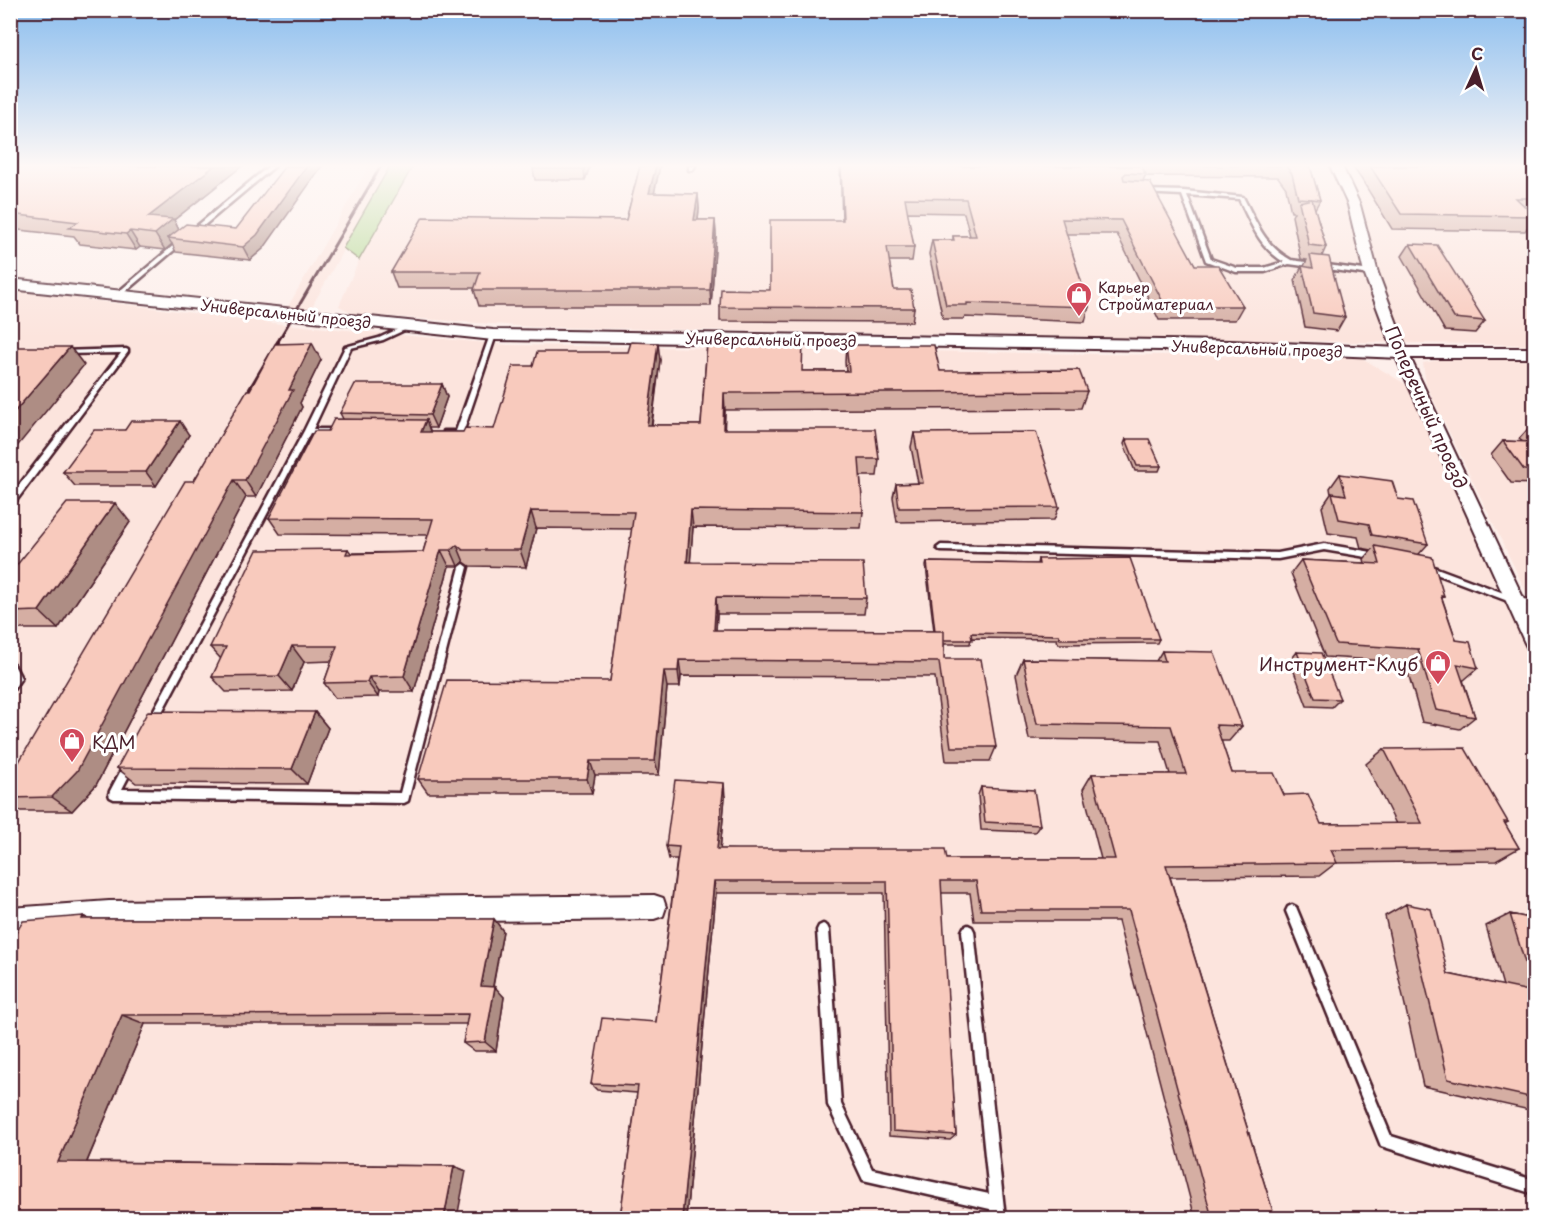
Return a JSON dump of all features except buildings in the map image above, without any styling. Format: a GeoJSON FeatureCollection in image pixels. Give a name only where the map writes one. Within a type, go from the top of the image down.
{"type":"FeatureCollection","features":[{"type":"Feature","properties":{"kind":"street","name":"Поперечный проезд"},"geometry":{"type":"LineString","coordinates":[[1359,223],[1371,273],[1401,352],[1534,641]]}},
{"type":"Feature","properties":{"kind":"street","name":"Универсальный проезд"},"geometry":{"type":"LineString","coordinates":[[10,284],[493,335],[1534,353]]}},
{"type":"Feature","properties":{"kind":"street"},"geometry":{"type":"LineString","coordinates":[[10,921],[109,912],[654,907]]}},
{"type":"Feature","properties":{"kind":"lane"},"geometry":{"type":"LineString","coordinates":[[118,295],[204,223]]}},
{"type":"Feature","properties":{"kind":"lane"},"geometry":{"type":"LineString","coordinates":[[1195,223],[1208,260],[1236,270],[1265,270],[1289,262]]}},
{"type":"Feature","properties":{"kind":"lane"},"geometry":{"type":"LineString","coordinates":[[1254,223],[1265,245],[1274,255],[1289,262],[1371,273]]}},
{"type":"Feature","properties":{"kind":"lane"},"geometry":{"type":"LineString","coordinates":[[147,732],[308,430],[348,347],[381,339],[409,326]]}},
{"type":"Feature","properties":{"kind":"lane"},"geometry":{"type":"LineString","coordinates":[[435,433],[459,433],[493,335]]}},
{"type":"Feature","properties":{"kind":"lane"},"geometry":{"type":"LineString","coordinates":[[10,503],[126,351],[57,352]]}},
{"type":"Feature","properties":{"kind":"lane"},"geometry":{"type":"LineString","coordinates":[[308,430],[354,431]]}},
{"type":"Feature","properties":{"kind":"lane"},"geometry":{"type":"LineString","coordinates":[[941,548],[1278,556],[1324,547],[1393,559]]}},
{"type":"Feature","properties":{"kind":"lane"},"geometry":{"type":"LineString","coordinates":[[1416,563],[1516,601],[1534,604]]}},
{"type":"Feature","properties":{"kind":"lane"},"geometry":{"type":"LineString","coordinates":[[136,752],[114,794],[404,798],[465,567]]}},
{"type":"Feature","properties":{"kind":"lane"},"geometry":{"type":"LineString","coordinates":[[10,666],[16,678],[10,687]]}},
{"type":"Feature","properties":{"kind":"lane"},"geometry":{"type":"LineString","coordinates":[[1292,911],[1386,1142],[1534,1186]]}},
{"type":"Feature","properties":{"kind":"lane"},"geometry":{"type":"LineString","coordinates":[[824,930],[835,1105],[868,1175],[996,1203]]}},
{"type":"Feature","properties":{"kind":"lane"},"geometry":{"type":"LineString","coordinates":[[969,931],[998,1218]]}},
{"type":"Feature","properties":{"kind":"shaded area"},"geometry":{"type":"Polygon","coordinates":[[[336,223],[358,223],[310,310],[286,310],[336,223]]]}},
{"type":"Feature","properties":{"kind":"shaded area"},"geometry":{"type":"Polygon","coordinates":[[[380,223],[1534,223],[1534,345],[533,327],[354,314],[339,306],[359,260],[380,223]]]}},
{"type":"Feature","properties":{"kind":"shaded area"},"geometry":{"type":"Polygon","coordinates":[[[10,290],[272,323],[508,345],[1362,358],[1407,385],[1534,665],[1534,1218],[11,1218],[10,290]]]}},
{"type":"Feature","properties":{"kind":"shaded area"},"geometry":{"type":"Polygon","coordinates":[[[1454,357],[1534,357],[1534,608],[1426,384],[1423,363],[1454,357]]]}},
{"type":"Feature","properties":{"kind":"green space"},"geometry":{"type":"Polygon","coordinates":[[[357,223],[380,223],[359,260],[343,248],[357,223]]]}},
{"type":"Feature","properties":{"kind":"railway"},"geometry":{"type":"LineString","coordinates":[[277,343],[347,223]]}},
{"type":"Feature","properties":{"kind":"railway"},"geometry":{"type":"LineString","coordinates":[[241,404],[278,342]]}},
{"type":"Feature","properties":{"kind":"place","name":"Карьер Стройматериал"},"geometry":{"type":"Point","coordinates":[1079,318]}},
{"type":"Feature","properties":{"kind":"place","name":"Инструмент-Клуб"},"geometry":{"type":"Point","coordinates":[1438,686]}},
{"type":"Feature","properties":{"kind":"place","name":"КДМ"},"geometry":{"type":"Point","coordinates":[72,764]}}]}
